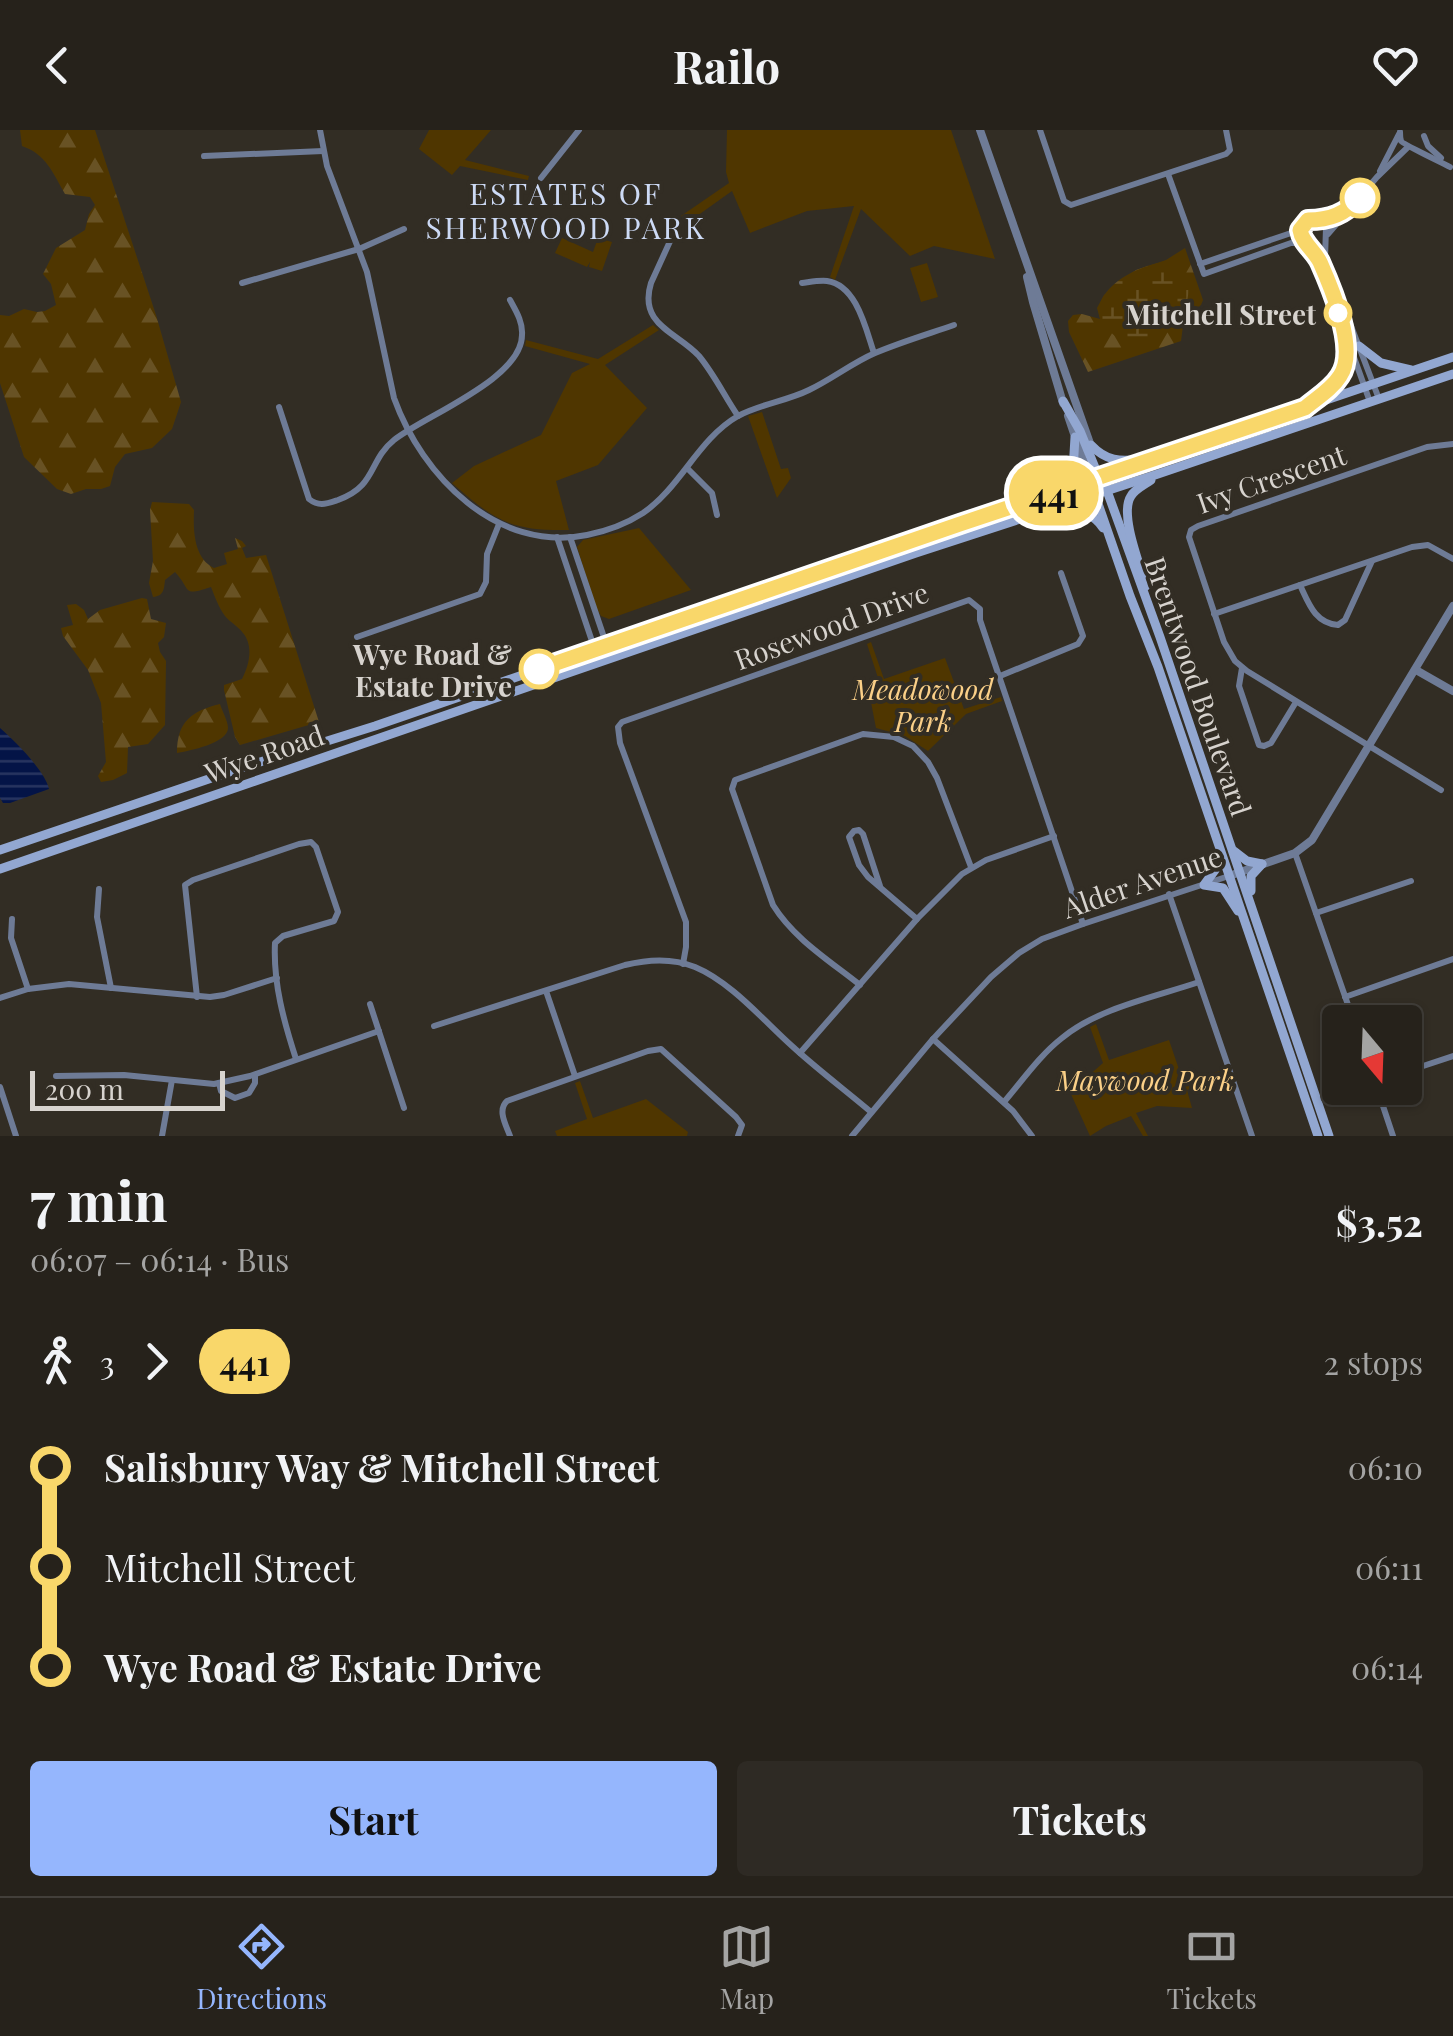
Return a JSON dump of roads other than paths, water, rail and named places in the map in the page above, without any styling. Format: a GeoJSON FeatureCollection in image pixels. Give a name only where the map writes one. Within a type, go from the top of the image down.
{"type":"FeatureCollection","features":[{"type":"Feature","properties":{"kind":"main road"},"geometry":{"type":"LineString","coordinates":[[1305,408],[1342,373],[1345,334]]}},
{"type":"Feature","properties":{"kind":"main road"},"geometry":{"type":"LineString","coordinates":[[1359,346],[1381,362],[1414,371]]}},
{"type":"Feature","properties":{"kind":"main road","name":"Wye Road"},"geometry":{"type":"LineString","coordinates":[[0,850],[1453,357]]}},
{"type":"Feature","properties":{"kind":"main road","name":"Wye Road"},"geometry":{"type":"LineString","coordinates":[[0,868],[1453,374]]}},
{"type":"Feature","properties":{"kind":"main road"},"geometry":{"type":"LineString","coordinates":[[1063,402],[1080,431],[1097,478]]}},
{"type":"Feature","properties":{"kind":"main road"},"geometry":{"type":"LineString","coordinates":[[1047,495],[1060,490],[1070,476],[1075,437]]}},
{"type":"Feature","properties":{"kind":"main road"},"geometry":{"type":"LineString","coordinates":[[1091,445],[1116,461],[1153,460]]}},
{"type":"Feature","properties":{"kind":"main road"},"geometry":{"type":"LineString","coordinates":[[1158,474],[1134,491],[1127,509],[1129,529],[1160,637]]}},
{"type":"Feature","properties":{"kind":"main road","name":"Brentwood Boulevard"},"geometry":{"type":"LineString","coordinates":[[1097,478],[1107,491],[1160,637],[1330,1136]]}},
{"type":"Feature","properties":{"kind":"main road","name":"Brentwood Boulevard"},"geometry":{"type":"LineString","coordinates":[[1097,478],[1096,494],[1111,541],[1318,1136]]}},
{"type":"Feature","properties":{"kind":"main road"},"geometry":{"type":"LineString","coordinates":[[1052,508],[1093,516],[1111,541]]}},
{"type":"Feature","properties":{"kind":"main road"},"geometry":{"type":"LineString","coordinates":[[1232,848],[1247,862],[1262,864]]}},
{"type":"Feature","properties":{"kind":"main road"},"geometry":{"type":"LineString","coordinates":[[1220,850],[1215,870],[1204,885],[1222,888],[1243,916]]}},
{"type":"Feature","properties":{"kind":"main road"},"geometry":{"type":"LineString","coordinates":[[1254,911],[1250,876],[1262,864]]}},
{"type":"Feature","properties":{"kind":"street"},"geometry":{"type":"LineString","coordinates":[[320,130],[326,166],[374,299],[401,417],[453,490],[499,524],[557,538],[608,530],[656,503],[718,431],[738,416],[808,391],[874,353],[954,325]]}},
{"type":"Feature","properties":{"kind":"street"},"geometry":{"type":"LineString","coordinates":[[541,178],[579,130]]}},
{"type":"Feature","properties":{"kind":"street","name":"Brentwood Boulevard"},"geometry":{"type":"LineString","coordinates":[[980,130],[1091,445],[1097,478]]}},
{"type":"Feature","properties":{"kind":"street"},"geometry":{"type":"LineString","coordinates":[[1040,130],[1067,204],[1078,204],[1230,150],[1226,130]]}},
{"type":"Feature","properties":{"kind":"street"},"geometry":{"type":"LineString","coordinates":[[1401,131],[1402,143],[1451,168]]}},
{"type":"Feature","properties":{"kind":"street"},"geometry":{"type":"LineString","coordinates":[[1378,177],[1401,131]]}},
{"type":"Feature","properties":{"kind":"street"},"geometry":{"type":"LineString","coordinates":[[1168,174],[1204,274],[1291,243],[1317,246],[1378,177],[1411,148],[1420,145],[1423,132]]}},
{"type":"Feature","properties":{"kind":"street"},"geometry":{"type":"LineString","coordinates":[[1423,132],[1430,147],[1451,168]]}},
{"type":"Feature","properties":{"kind":"street"},"geometry":{"type":"LineString","coordinates":[[204,156],[323,151]]}},
{"type":"Feature","properties":{"kind":"street"},"geometry":{"type":"LineString","coordinates":[[1200,264],[1300,230],[1308,220],[1334,217],[1350,209]]}},
{"type":"Feature","properties":{"kind":"street"},"geometry":{"type":"LineString","coordinates":[[1318,220],[1326,228],[1326,258],[1359,346],[1369,386]]}},
{"type":"Feature","properties":{"kind":"street"},"geometry":{"type":"LineString","coordinates":[[677,226],[648,292],[650,309],[661,326],[698,354],[738,416]]}},
{"type":"Feature","properties":{"kind":"street"},"geometry":{"type":"LineString","coordinates":[[242,283],[359,249],[404,229]]}},
{"type":"Feature","properties":{"kind":"street"},"geometry":{"type":"LineString","coordinates":[[1300,230],[1322,268],[1345,334],[1375,401]]}},
{"type":"Feature","properties":{"kind":"street","name":"Brentwood Boulevard"},"geometry":{"type":"LineString","coordinates":[[1022,253],[1032,302],[1063,402],[1075,437],[1097,478]]}},
{"type":"Feature","properties":{"kind":"street"},"geometry":{"type":"LineString","coordinates":[[802,283],[828,281],[844,288],[860,313],[874,353]]}},
{"type":"Feature","properties":{"kind":"street"},"geometry":{"type":"LineString","coordinates":[[279,407],[310,499],[319,505],[348,496],[370,476],[386,448],[409,430],[479,390],[505,367],[523,333],[510,300]]}},
{"type":"Feature","properties":{"kind":"street","name":"Ivy Crescent"},"geometry":{"type":"LineString","coordinates":[[1441,790],[1242,668],[1227,649],[1190,533],[1194,528],[1427,447],[1453,444]]}},
{"type":"Feature","properties":{"kind":"street"},"geometry":{"type":"LineString","coordinates":[[687,468],[712,493],[718,516]]}},
{"type":"Feature","properties":{"kind":"street"},"geometry":{"type":"LineString","coordinates":[[357,636],[480,594],[499,524]]}},
{"type":"Feature","properties":{"kind":"street"},"geometry":{"type":"LineString","coordinates":[[557,538],[599,662]]}},
{"type":"Feature","properties":{"kind":"street"},"geometry":{"type":"LineString","coordinates":[[570,538],[611,658]]}},
{"type":"Feature","properties":{"kind":"street"},"geometry":{"type":"LineString","coordinates":[[1214,614],[1422,544],[1453,559]]}},
{"type":"Feature","properties":{"kind":"street"},"geometry":{"type":"LineString","coordinates":[[1300,585],[1316,617],[1338,625],[1345,620],[1373,560]]}},
{"type":"Feature","properties":{"kind":"street"},"geometry":{"type":"LineString","coordinates":[[1000,676],[1078,644],[1083,636],[1061,574]]}},
{"type":"Feature","properties":{"kind":"street","name":"Rosewood Drive"},"geometry":{"type":"LineString","coordinates":[[684,964],[686,922],[620,743],[618,726],[969,600],[980,609],[980,620],[1083,924]]}},
{"type":"Feature","properties":{"kind":"street","name":"Alder Avenue"},"geometry":{"type":"LineString","coordinates":[[852,1136],[933,1039],[1006,962],[1042,939],[1295,853],[1312,840],[1453,606]]}},
{"type":"Feature","properties":{"kind":"street","name":"Ivy Crescent"},"geometry":{"type":"LineString","coordinates":[[1242,668],[1239,686],[1259,745],[1271,743],[1296,702]]}},
{"type":"Feature","properties":{"kind":"street"},"geometry":{"type":"LineString","coordinates":[[1416,670],[1453,691]]}},
{"type":"Feature","properties":{"kind":"street"},"geometry":{"type":"LineString","coordinates":[[860,985],[796,934],[780,916],[732,790],[735,780],[863,734],[894,737],[913,746],[928,762],[972,867]]}},
{"type":"Feature","properties":{"kind":"street"},"geometry":{"type":"LineString","coordinates":[[880,886],[864,834],[860,830],[851,832],[858,865],[868,877],[917,918]]}},
{"type":"Feature","properties":{"kind":"street"},"geometry":{"type":"LineString","coordinates":[[800,1053],[917,918],[972,867],[1054,836]]}},
{"type":"Feature","properties":{"kind":"street"},"geometry":{"type":"LineString","coordinates":[[197,997],[185,886],[193,880],[311,842],[338,912],[334,921],[283,936],[275,943],[283,1018],[296,1059]]}},
{"type":"Feature","properties":{"kind":"street"},"geometry":{"type":"LineString","coordinates":[[1295,853],[1348,1005]]}},
{"type":"Feature","properties":{"kind":"street"},"geometry":{"type":"LineString","coordinates":[[1316,912],[1411,881]]}},
{"type":"Feature","properties":{"kind":"street"},"geometry":{"type":"LineString","coordinates":[[98,888],[98,917],[111,988]]}},
{"type":"Feature","properties":{"kind":"street"},"geometry":{"type":"LineString","coordinates":[[1169,894],[1252,1136]]}},
{"type":"Feature","properties":{"kind":"street"},"geometry":{"type":"LineString","coordinates":[[12,918],[11,938],[28,989]]}},
{"type":"Feature","properties":{"kind":"street"},"geometry":{"type":"LineString","coordinates":[[1345,998],[1453,960]]}},
{"type":"Feature","properties":{"kind":"street"},"geometry":{"type":"LineString","coordinates":[[434,1026],[639,962],[684,964],[718,978],[871,1112]]}},
{"type":"Feature","properties":{"kind":"street"},"geometry":{"type":"LineString","coordinates":[[0,998],[28,989],[69,984],[197,997],[224,996],[277,978]]}},
{"type":"Feature","properties":{"kind":"street"},"geometry":{"type":"LineString","coordinates":[[1004,1102],[1060,1039],[1079,1026],[1096,1016],[1199,982]]}},
{"type":"Feature","properties":{"kind":"street"},"geometry":{"type":"LineString","coordinates":[[546,991],[575,1076]]}},
{"type":"Feature","properties":{"kind":"street"},"geometry":{"type":"LineString","coordinates":[[370,1004],[404,1108]]}},
{"type":"Feature","properties":{"kind":"street"},"geometry":{"type":"LineString","coordinates":[[56,1076],[124,1075],[219,1083],[254,1075],[378,1031]]}},
{"type":"Feature","properties":{"kind":"street"},"geometry":{"type":"LineString","coordinates":[[933,1039],[1004,1102],[1032,1136]]}},
{"type":"Feature","properties":{"kind":"street"},"geometry":{"type":"LineString","coordinates":[[510,1136],[502,1111],[508,1100],[661,1049],[736,1118],[742,1125],[738,1136]]}},
{"type":"Feature","properties":{"kind":"street"},"geometry":{"type":"LineString","coordinates":[[1422,1066],[1453,1056]]}},
{"type":"Feature","properties":{"kind":"street"},"geometry":{"type":"LineString","coordinates":[[219,1083],[221,1091],[235,1098],[249,1093],[256,1083],[254,1075]]}},
{"type":"Feature","properties":{"kind":"street"},"geometry":{"type":"LineString","coordinates":[[162,1136],[172,1080]]}},
{"type":"Feature","properties":{"kind":"street"},"geometry":{"type":"LineString","coordinates":[[0,1087],[16,1136]]}},
{"type":"Feature","properties":{"kind":"street"},"geometry":{"type":"LineString","coordinates":[[1382,1105],[1392,1136]]}},
{"type":"Feature","properties":{"kind":"place","name":"Mitchell Street"},"geometry":{"type":"Point","coordinates":[1338,313]}},
{"type":"Feature","properties":{"kind":"place","name":"Wye Road & Estate Drive"},"geometry":{"type":"Point","coordinates":[539,669]}},
{"type":"Feature","properties":{"kind":"district","name":"ESTATES OF SHERWOOD PARK"},"geometry":{"type":"Point","coordinates":[566,210]}},
{"type":"Feature","properties":{"kind":"park label","name":"Meadowood Park"},"geometry":{"type":"Point","coordinates":[923,704]}},
{"type":"Feature","properties":{"kind":"park label","name":"Maywood Park"},"geometry":{"type":"Point","coordinates":[1145,1079]}}]}
